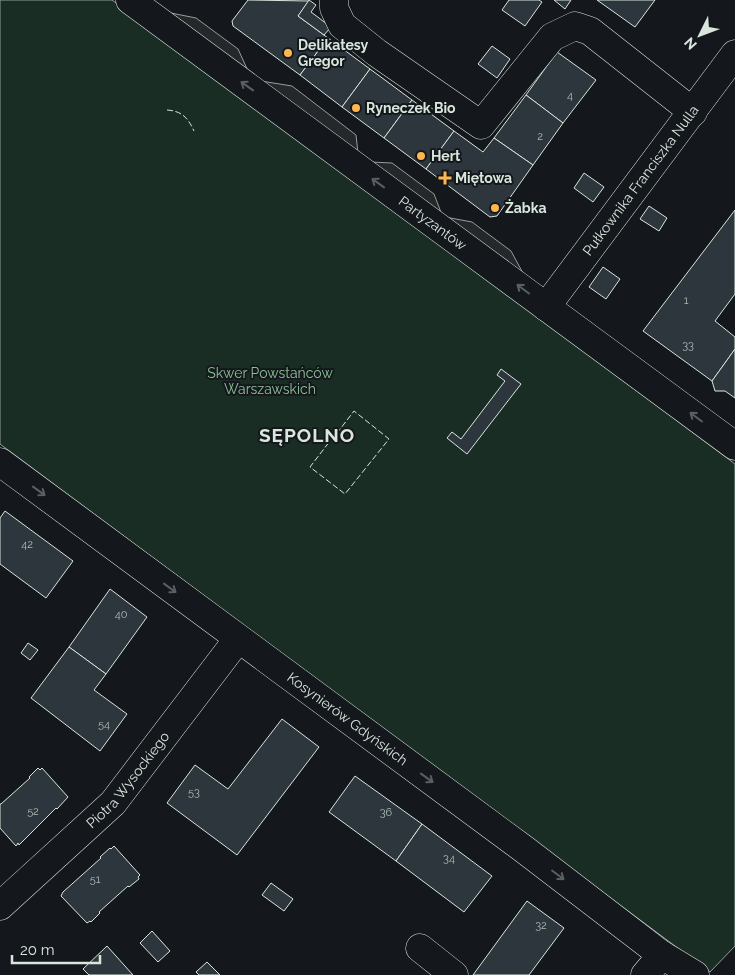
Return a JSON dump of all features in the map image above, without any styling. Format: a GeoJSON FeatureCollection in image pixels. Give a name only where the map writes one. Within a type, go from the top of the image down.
{"type":"FeatureCollection","features":[{"type":"Feature","properties":{"kind":"street","name":"Partyzantów"},"geometry":{"type":"LineString","coordinates":[[130,0],[735,446]]}},
{"type":"Feature","properties":{"kind":"street"},"geometry":{"type":"LineString","coordinates":[[334,0],[334,8],[342,25],[378,53],[481,125],[552,36],[575,26],[590,31],[692,112]]}},
{"type":"Feature","properties":{"kind":"street","name":"Pułkownika Franciszka Nulla"},"geometry":{"type":"LineString","coordinates":[[546,307],[735,54]]}},
{"type":"Feature","properties":{"kind":"street","name":"Kosynierów Gdyńskich"},"geometry":{"type":"LineString","coordinates":[[0,462],[524,850],[653,965],[694,975]]}},
{"type":"Feature","properties":{"kind":"street","name":"Piotra Wysockiego"},"geometry":{"type":"LineString","coordinates":[[0,906],[113,803],[238,639]]}},
{"type":"Feature","properties":{"kind":"street"},"geometry":{"type":"LineString","coordinates":[[420,948],[454,975]]}},
{"type":"Feature","properties":{"kind":"green space","name":"Skwer Powstańców Warszawskich"},"geometry":{"type":"Polygon","coordinates":[[[0,0],[112,0],[735,464],[735,946],[710,972],[0,444],[0,0]]]}},
{"type":"Feature","properties":{"kind":"shaded area"},"geometry":{"type":"Polygon","coordinates":[[[171,13],[196,18],[238,49],[248,71],[171,13]]]}},
{"type":"Feature","properties":{"kind":"shaded area"},"geometry":{"type":"Polygon","coordinates":[[[261,81],[292,86],[356,135],[358,153],[261,81]]]}},
{"type":"Feature","properties":{"kind":"shaded area"},"geometry":{"type":"Polygon","coordinates":[[[371,162],[392,163],[434,194],[442,215],[371,162]]]}},
{"type":"Feature","properties":{"kind":"shaded area"},"geometry":{"type":"Polygon","coordinates":[[[445,217],[472,222],[511,251],[524,275],[445,217]]]}},
{"type":"Feature","properties":{"kind":"building"},"geometry":{"type":"Polygon","coordinates":[[[248,0],[309,1],[298,16],[328,38],[300,75],[233,26],[232,21],[248,0]]]}},
{"type":"Feature","properties":{"kind":"building"},"geometry":{"type":"Polygon","coordinates":[[[309,0],[316,5],[311,12],[331,27],[324,35],[298,16],[309,0]]]}},
{"type":"Feature","properties":{"kind":"building"},"geometry":{"type":"Polygon","coordinates":[[[509,0],[539,0],[542,2],[525,26],[502,10],[509,0]]]}},
{"type":"Feature","properties":{"kind":"building"},"geometry":{"type":"Polygon","coordinates":[[[554,0],[571,0],[565,9],[554,0]]]}},
{"type":"Feature","properties":{"kind":"building"},"geometry":{"type":"Polygon","coordinates":[[[597,0],[655,0],[635,27],[597,0]]]}},
{"type":"Feature","properties":{"kind":"building"},"geometry":{"type":"Polygon","coordinates":[[[328,38],[370,69],[342,107],[300,75],[328,38]]]}},
{"type":"Feature","properties":{"kind":"building"},"geometry":{"type":"Polygon","coordinates":[[[492,46],[510,59],[497,78],[478,64],[492,46]]]}},
{"type":"Feature","properties":{"kind":"building"},"geometry":{"type":"Polygon","coordinates":[[[557,52],[596,80],[563,123],[526,95],[557,52]]]}},
{"type":"Feature","properties":{"kind":"building"},"geometry":{"type":"Polygon","coordinates":[[[370,69],[412,100],[384,138],[342,107],[370,69]]]}},
{"type":"Feature","properties":{"kind":"building"},"geometry":{"type":"Polygon","coordinates":[[[526,95],[563,123],[533,165],[494,138],[526,95]]]}},
{"type":"Feature","properties":{"kind":"building"},"geometry":{"type":"Polygon","coordinates":[[[412,100],[454,131],[426,169],[384,138],[412,100]]]}},
{"type":"Feature","properties":{"kind":"building"},"geometry":{"type":"Polygon","coordinates":[[[454,131],[483,152],[494,138],[533,165],[497,216],[490,217],[426,169],[454,131]]]}},
{"type":"Feature","properties":{"kind":"building"},"geometry":{"type":"Polygon","coordinates":[[[584,173],[604,187],[593,202],[574,188],[584,173]]]}},
{"type":"Feature","properties":{"kind":"building"},"geometry":{"type":"Polygon","coordinates":[[[649,206],[667,218],[659,231],[640,219],[649,206]]]}},
{"type":"Feature","properties":{"kind":"building"},"geometry":{"type":"Polygon","coordinates":[[[735,210],[735,294],[715,321],[735,337],[735,349],[712,381],[643,331],[735,210]]]}},
{"type":"Feature","properties":{"kind":"building"},"geometry":{"type":"Polygon","coordinates":[[[603,267],[620,279],[606,299],[589,287],[603,267]]]}},
{"type":"Feature","properties":{"kind":"building"},"geometry":{"type":"Polygon","coordinates":[[[735,349],[735,398],[725,391],[715,391],[712,381],[735,349]]]}},
{"type":"Feature","properties":{"kind":"building"},"geometry":{"type":"Polygon","coordinates":[[[501,369],[521,384],[467,454],[447,438],[452,432],[461,439],[505,381],[497,375],[501,369]]]}},
{"type":"Feature","properties":{"kind":"building"},"geometry":{"type":"Polygon","coordinates":[[[5,511],[73,561],[46,598],[0,564],[0,518],[5,511]]]}},
{"type":"Feature","properties":{"kind":"building"},"geometry":{"type":"Polygon","coordinates":[[[110,589],[147,617],[106,674],[69,647],[110,589]]]}},
{"type":"Feature","properties":{"kind":"building"},"geometry":{"type":"Polygon","coordinates":[[[28,643],[38,650],[30,660],[21,653],[28,643]]]}},
{"type":"Feature","properties":{"kind":"building"},"geometry":{"type":"Polygon","coordinates":[[[69,647],[106,674],[94,690],[127,714],[100,751],[31,698],[69,647]]]}},
{"type":"Feature","properties":{"kind":"building"},"geometry":{"type":"Polygon","coordinates":[[[282,719],[319,747],[237,855],[167,803],[195,765],[228,789],[282,719]]]}},
{"type":"Feature","properties":{"kind":"building"},"geometry":{"type":"Polygon","coordinates":[[[38,768],[40,770],[42,768],[68,797],[16,846],[0,828],[0,804],[30,778],[38,768]]]}},
{"type":"Feature","properties":{"kind":"building"},"geometry":{"type":"Polygon","coordinates":[[[355,776],[422,824],[396,861],[329,812],[355,776]]]}},
{"type":"Feature","properties":{"kind":"building"},"geometry":{"type":"Polygon","coordinates":[[[422,824],[492,876],[464,912],[396,861],[422,824]]]}},
{"type":"Feature","properties":{"kind":"building"},"geometry":{"type":"Polygon","coordinates":[[[114,846],[140,875],[139,879],[128,886],[99,912],[91,922],[87,923],[61,896],[100,857],[114,846]]]}},
{"type":"Feature","properties":{"kind":"building"},"geometry":{"type":"Polygon","coordinates":[[[271,883],[293,899],[284,911],[262,895],[271,883]]]}},
{"type":"Feature","properties":{"kind":"building"},"geometry":{"type":"Polygon","coordinates":[[[527,901],[564,928],[529,975],[473,975],[527,901]]]}},
{"type":"Feature","properties":{"kind":"building"},"geometry":{"type":"Polygon","coordinates":[[[152,931],[170,951],[158,962],[140,943],[152,931]]]}},
{"type":"Feature","properties":{"kind":"building"},"geometry":{"type":"Polygon","coordinates":[[[107,946],[133,975],[89,975],[83,969],[107,946]]]}},
{"type":"Feature","properties":{"kind":"building"},"geometry":{"type":"Polygon","coordinates":[[[207,962],[220,975],[199,975],[196,972],[207,962]]]}},
{"type":"Feature","properties":{"kind":"fence"},"geometry":{"type":"LineString","coordinates":[[167,110],[184,116],[194,131]]}},
{"type":"Feature","properties":{"kind":"fence"},"geometry":{"type":"LineString","coordinates":[[325,437],[330,441],[310,467],[345,494],[389,439],[354,411],[334,437],[329,433]]}},
{"type":"Feature","properties":{"kind":"place","name":"Delikatesy Gregor"},"geometry":{"type":"Point","coordinates":[288,53]}},
{"type":"Feature","properties":{"kind":"place","name":"Ryneczek Bio"},"geometry":{"type":"Point","coordinates":[356,108]}},
{"type":"Feature","properties":{"kind":"place","name":"Hert"},"geometry":{"type":"Point","coordinates":[421,156]}},
{"type":"Feature","properties":{"kind":"place","name":"Miętowa"},"geometry":{"type":"Point","coordinates":[445,178]}},
{"type":"Feature","properties":{"kind":"place","name":"Żabka"},"geometry":{"type":"Point","coordinates":[495,208]}},
{"type":"Feature","properties":{"kind":"district","name":"SĘPOLNO"},"geometry":{"type":"Point","coordinates":[307,435]}}]}
